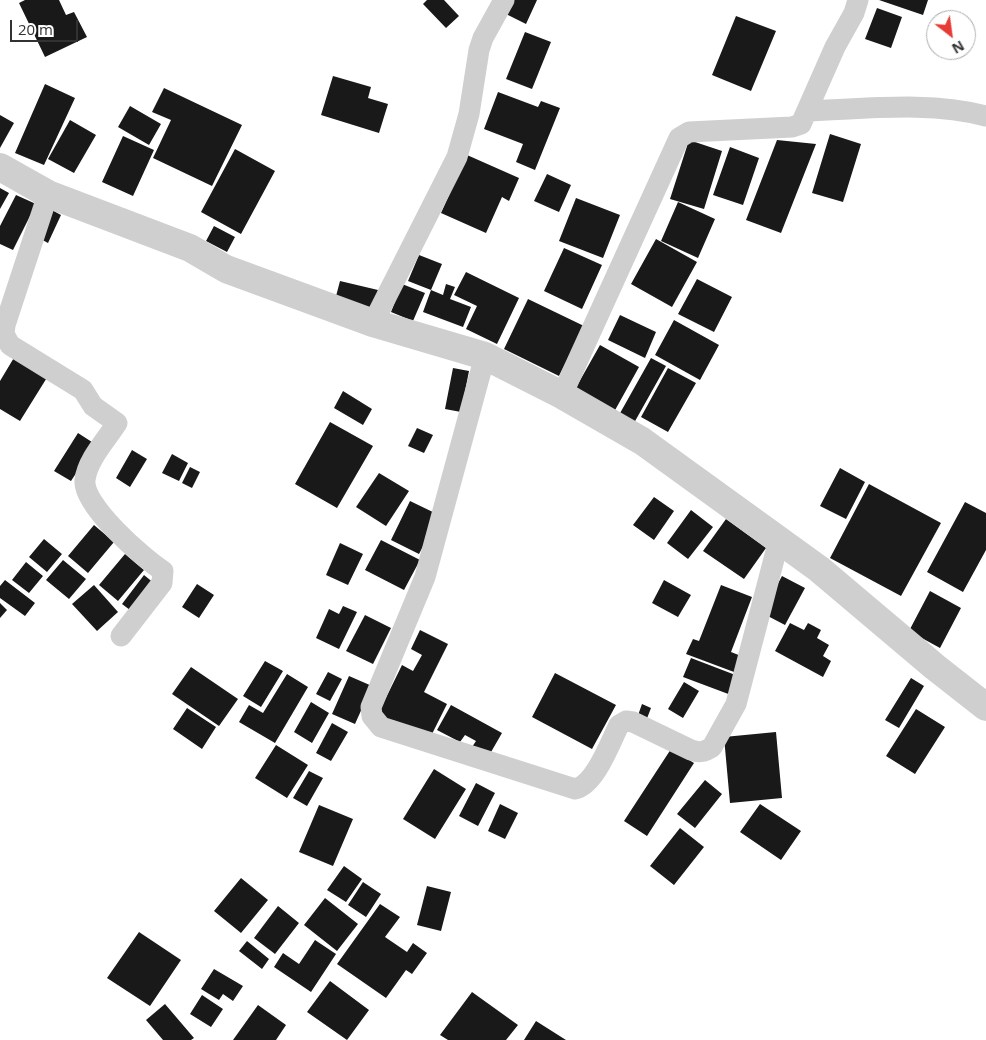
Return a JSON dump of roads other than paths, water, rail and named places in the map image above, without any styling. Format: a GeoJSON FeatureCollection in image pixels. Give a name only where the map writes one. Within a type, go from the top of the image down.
{"type":"FeatureCollection","features":[{"type":"Feature","properties":{"kind":"street"},"geometry":{"type":"LineString","coordinates":[[373,323],[458,156],[469,114],[479,50],[483,38],[504,0]]}},
{"type":"Feature","properties":{"kind":"street"},"geometry":{"type":"LineString","coordinates":[[562,395],[679,138],[689,132],[792,128],[801,124],[835,47],[849,24],[858,0]]}},
{"type":"Feature","properties":{"kind":"street"},"geometry":{"type":"LineString","coordinates":[[808,110],[893,108],[963,110],[986,116]]}},
{"type":"Feature","properties":{"kind":"street"},"geometry":{"type":"LineString","coordinates":[[0,167],[48,194],[190,248],[226,269],[373,323],[485,356],[562,395],[642,441],[779,540],[818,569],[934,667],[986,707]]}},
{"type":"Feature","properties":{"kind":"street"},"geometry":{"type":"LineString","coordinates":[[48,194],[4,325],[4,334],[10,345],[83,390],[93,406],[117,423],[92,462],[85,481],[93,504],[143,558],[163,571],[162,583],[121,636]]}},
{"type":"Feature","properties":{"kind":"street"},"geometry":{"type":"LineString","coordinates":[[485,356],[425,577],[371,706],[372,716],[380,728],[575,790],[582,788],[591,778],[619,725],[626,722],[633,722],[699,753],[705,751],[712,747],[736,704],[779,540]]}}]}
